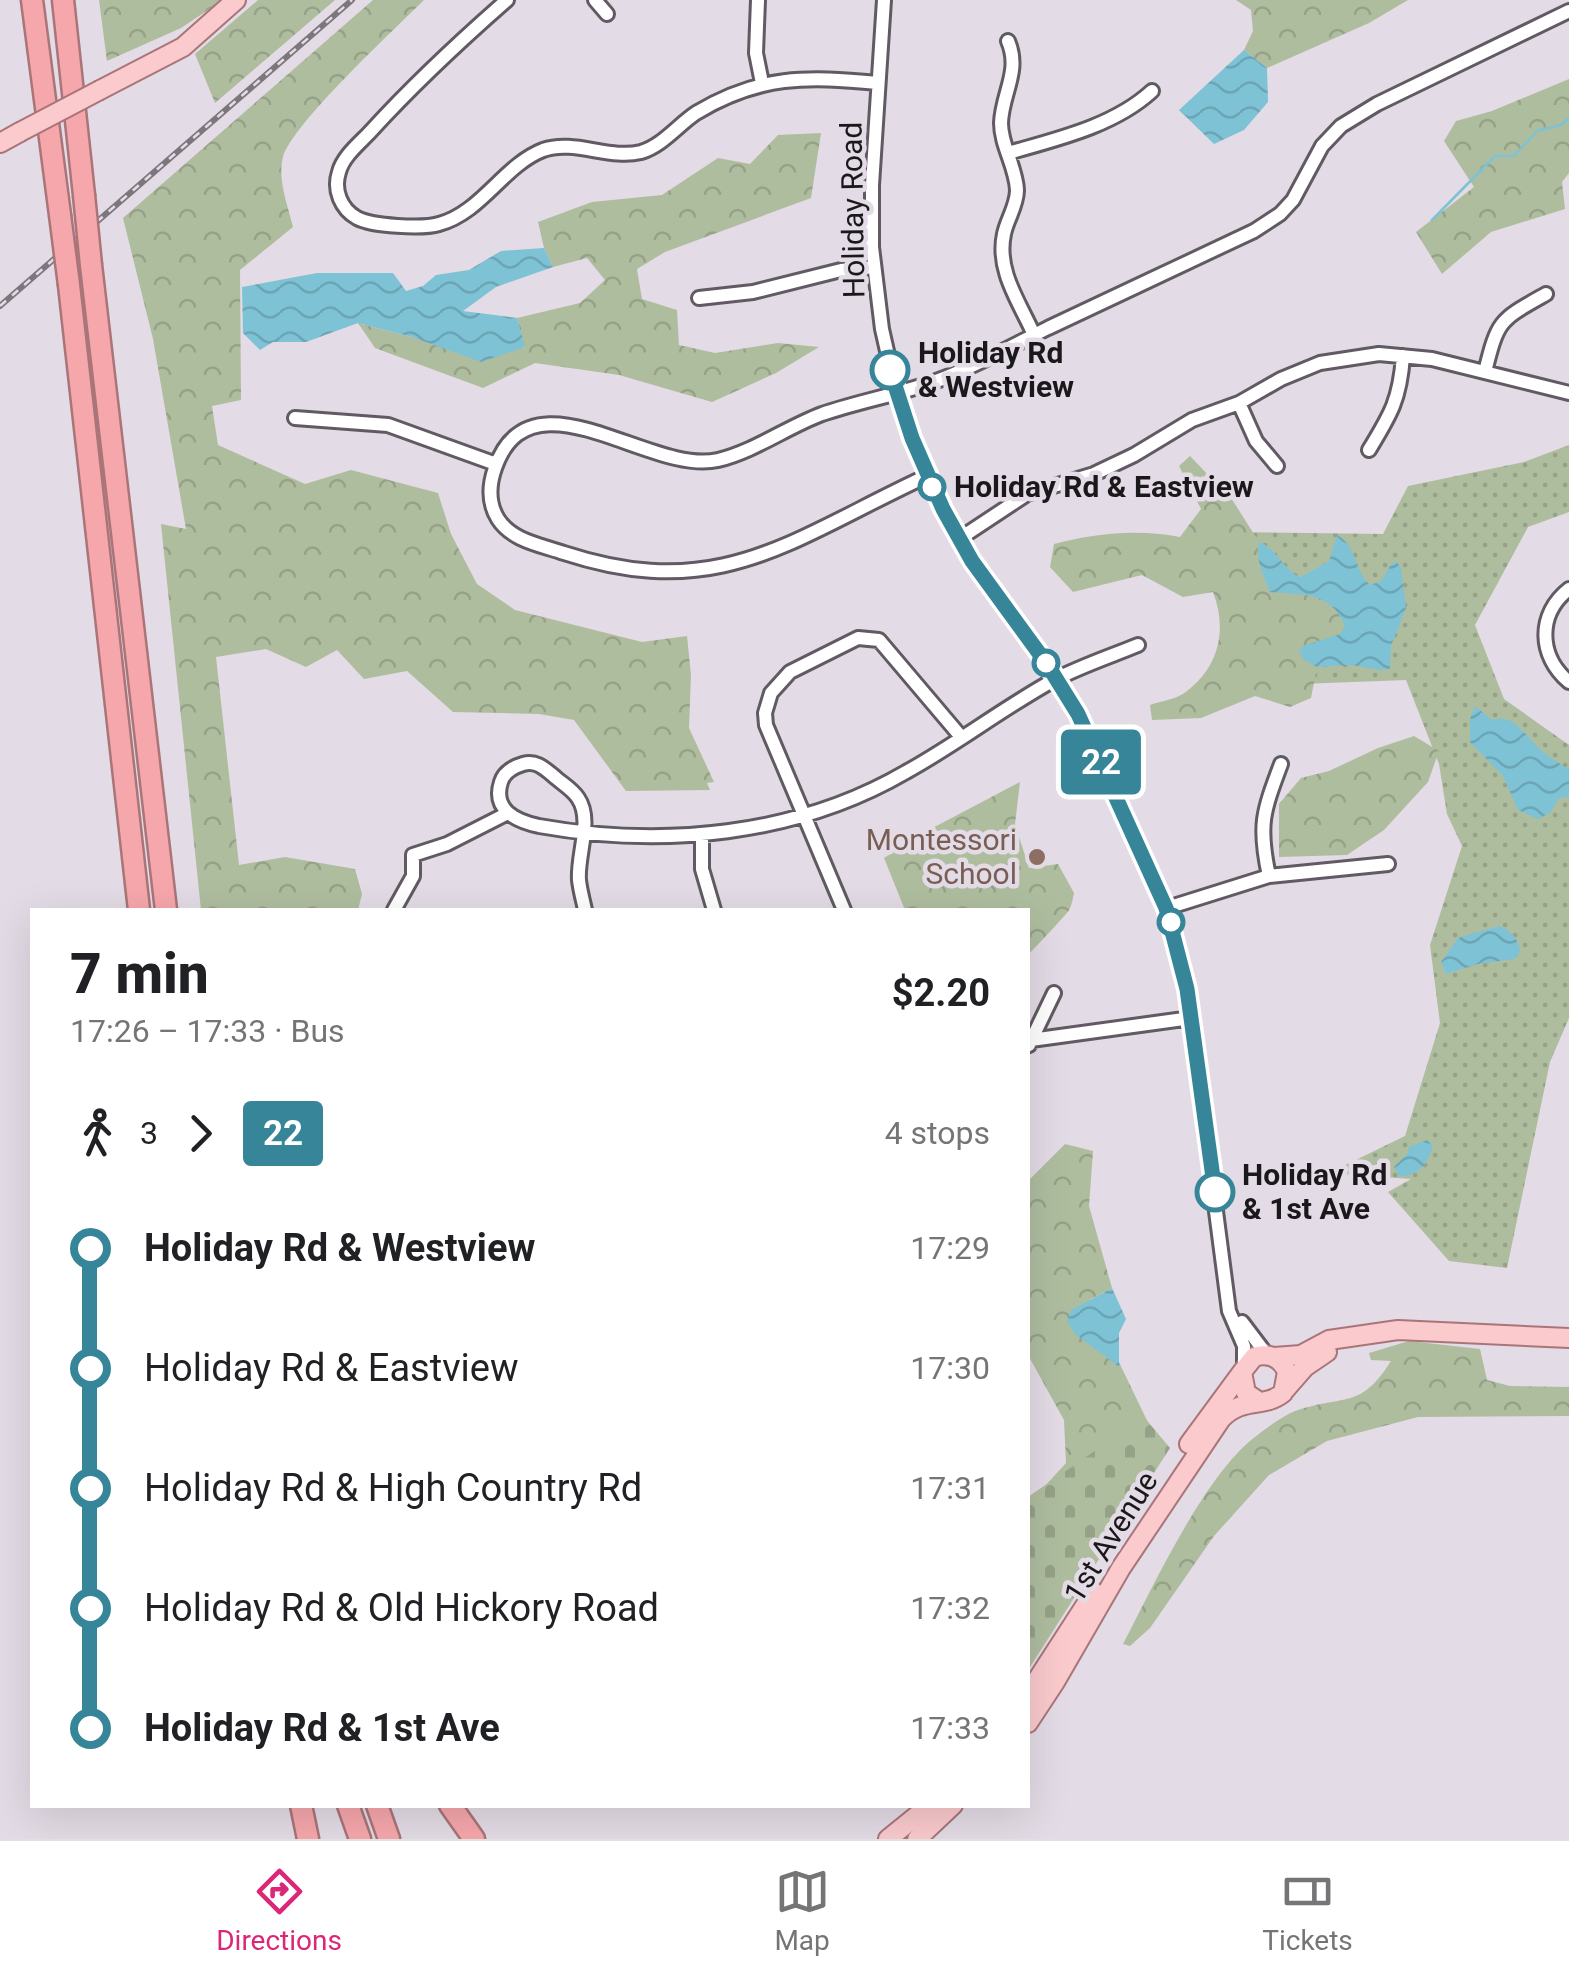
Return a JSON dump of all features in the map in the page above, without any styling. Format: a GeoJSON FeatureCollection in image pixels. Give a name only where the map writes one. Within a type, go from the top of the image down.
{"type":"FeatureCollection","features":[{"type":"Feature","properties":{"kind":"highway"},"geometry":{"type":"LineString","coordinates":[[32,0],[69,285],[140,908]]}},
{"type":"Feature","properties":{"kind":"highway"},"geometry":{"type":"LineString","coordinates":[[63,0],[166,908]]}},
{"type":"Feature","properties":{"kind":"highway"},"geometry":{"type":"LineString","coordinates":[[303,1808],[308,1839]]}},
{"type":"Feature","properties":{"kind":"highway"},"geometry":{"type":"LineString","coordinates":[[349,1808],[360,1839]]}},
{"type":"Feature","properties":{"kind":"highway"},"geometry":{"type":"LineString","coordinates":[[377,1808],[388,1839]]}},
{"type":"Feature","properties":{"kind":"highway"},"geometry":{"type":"LineString","coordinates":[[452,1808],[474,1839]]}},
{"type":"Feature","properties":{"kind":"main road"},"geometry":{"type":"LineString","coordinates":[[0,142],[182,47],[236,0]]}},
{"type":"Feature","properties":{"kind":"main road"},"geometry":{"type":"LineString","coordinates":[[1344,1340],[1305,1367],[1272,1400],[1258,1401],[1246,1393],[1243,1369],[1254,1357],[1293,1356],[1329,1340],[1420,1329],[1569,1338]]}},
{"type":"Feature","properties":{"kind":"main road"},"geometry":{"type":"LineString","coordinates":[[1271,1356],[1287,1372],[1283,1392]]}},
{"type":"Feature","properties":{"kind":"main road","name":"1st Avenue"},"geometry":{"type":"LineString","coordinates":[[1030,1691],[1204,1421],[1243,1369]]}},
{"type":"Feature","properties":{"kind":"main road","name":"1st Avenue"},"geometry":{"type":"LineString","coordinates":[[1030,1719],[1121,1568],[1210,1434],[1235,1407],[1258,1401]]}},
{"type":"Feature","properties":{"kind":"main road"},"geometry":{"type":"LineString","coordinates":[[888,1839],[926,1808]]}},
{"type":"Feature","properties":{"kind":"main road"},"geometry":{"type":"LineString","coordinates":[[917,1839],[950,1808]]}},
{"type":"Feature","properties":{"kind":"street"},"geometry":{"type":"LineString","coordinates":[[508,0],[434,63],[344,160],[337,186],[344,206],[353,216],[371,223],[439,224],[460,214],[544,150],[640,152],[660,143],[684,121],[725,97],[762,83],[809,78],[878,83]]}},
{"type":"Feature","properties":{"kind":"street"},"geometry":{"type":"LineString","coordinates":[[595,0],[606,14]]}},
{"type":"Feature","properties":{"kind":"street"},"geometry":{"type":"LineString","coordinates":[[758,0],[756,53],[762,83]]}},
{"type":"Feature","properties":{"kind":"street","name":"Holiday Road"},"geometry":{"type":"LineString","coordinates":[[884,0],[872,186],[874,267],[896,392],[927,476],[959,539],[1056,679],[1099,758],[1166,908],[1182,964],[1229,1311],[1244,1346],[1243,1369]]}},
{"type":"Feature","properties":{"kind":"street"},"geometry":{"type":"LineString","coordinates":[[927,476],[740,564],[674,573],[617,568],[515,535],[499,521],[491,502],[490,486],[507,445],[534,426],[571,426],[676,458],[709,461],[742,451],[823,414],[939,380],[1254,231],[1293,200],[1322,146],[1341,126],[1377,104],[1569,11]]}},
{"type":"Feature","properties":{"kind":"street"},"geometry":{"type":"LineString","coordinates":[[1008,40],[1014,71],[1001,120],[1017,191],[1004,230],[1004,266],[1034,335]]}},
{"type":"Feature","properties":{"kind":"street"},"geometry":{"type":"LineString","coordinates":[[1008,154],[1090,126],[1137,105],[1152,91]]}},
{"type":"Feature","properties":{"kind":"street"},"geometry":{"type":"LineString","coordinates":[[699,298],[753,292],[841,270],[874,267]]}},
{"type":"Feature","properties":{"kind":"street"},"geometry":{"type":"LineString","coordinates":[[1485,372],[1494,334],[1504,320],[1546,294]]}},
{"type":"Feature","properties":{"kind":"street"},"geometry":{"type":"LineString","coordinates":[[959,539],[1027,494],[1094,474],[1192,420],[1320,364],[1362,356],[1402,356],[1569,394]]}},
{"type":"Feature","properties":{"kind":"street"},"geometry":{"type":"LineString","coordinates":[[1369,450],[1400,390],[1402,356]]}},
{"type":"Feature","properties":{"kind":"street"},"geometry":{"type":"LineString","coordinates":[[1238,403],[1256,441],[1277,466]]}},
{"type":"Feature","properties":{"kind":"street"},"geometry":{"type":"LineString","coordinates":[[295,418],[388,425],[496,464]]}},
{"type":"Feature","properties":{"kind":"street"},"geometry":{"type":"LineString","coordinates":[[1569,589],[1550,611],[1544,634],[1552,664],[1569,682]]}},
{"type":"Feature","properties":{"kind":"street"},"geometry":{"type":"LineString","coordinates":[[843,908],[766,725],[767,703],[778,682],[858,638],[879,640],[962,738]]}},
{"type":"Feature","properties":{"kind":"street"},"geometry":{"type":"LineString","coordinates":[[585,908],[579,878],[583,834],[583,810],[578,797],[541,764],[528,762],[510,769],[501,780],[500,800],[506,814],[521,822],[583,834],[659,837],[730,832],[803,815],[868,792],[1056,679],[1138,644]]}},
{"type":"Feature","properties":{"kind":"street"},"geometry":{"type":"LineString","coordinates":[[1269,876],[1262,842],[1263,814],[1282,764]]}},
{"type":"Feature","properties":{"kind":"street"},"geometry":{"type":"LineString","coordinates":[[395,908],[413,876],[413,855],[447,844],[506,814]]}},
{"type":"Feature","properties":{"kind":"street"},"geometry":{"type":"LineString","coordinates":[[702,834],[702,868],[713,908]]}},
{"type":"Feature","properties":{"kind":"street"},"geometry":{"type":"LineString","coordinates":[[1166,908],[1269,876],[1388,864]]}},
{"type":"Feature","properties":{"kind":"street"},"geometry":{"type":"LineString","coordinates":[[1030,1042],[1054,992]]}},
{"type":"Feature","properties":{"kind":"street"},"geometry":{"type":"LineString","coordinates":[[1030,1044],[1191,1018]]}},
{"type":"Feature","properties":{"kind":"street","name":"Holiday Road"},"geometry":{"type":"LineString","coordinates":[[1230,1304],[1248,1333],[1271,1356]]}},
{"type":"Feature","properties":{"kind":"green space"},"geometry":{"type":"Polygon","coordinates":[[[99,0],[223,0],[181,28],[107,61],[99,0]]]}},
{"type":"Feature","properties":{"kind":"green space"},"geometry":{"type":"Polygon","coordinates":[[[258,0],[335,0],[215,103],[195,54],[258,0]]]}},
{"type":"Feature","properties":{"kind":"green space"},"geometry":{"type":"Polygon","coordinates":[[[373,0],[424,0],[324,100],[290,142],[283,157],[282,183],[293,227],[240,270],[241,400],[212,406],[218,445],[305,484],[351,470],[438,493],[451,534],[477,584],[515,610],[642,642],[687,636],[691,675],[689,728],[714,782],[707,783],[710,790],[626,791],[574,720],[539,714],[453,712],[407,671],[364,679],[337,650],[306,667],[266,649],[216,657],[239,865],[285,857],[355,869],[362,894],[358,908],[201,908],[161,524],[186,529],[153,339],[123,218],[373,0]]]}},
{"type":"Feature","properties":{"kind":"green space"},"geometry":{"type":"Polygon","coordinates":[[[1236,0],[1408,0],[1369,23],[1267,68],[1244,50],[1253,31],[1251,10],[1236,0]]]}},
{"type":"Feature","properties":{"kind":"green space"},"geometry":{"type":"Polygon","coordinates":[[[1569,79],[1569,173],[1562,182],[1565,209],[1491,232],[1442,274],[1416,232],[1474,187],[1444,141],[1456,121],[1492,111],[1569,79]]]}},
{"type":"Feature","properties":{"kind":"green space"},"geometry":{"type":"Polygon","coordinates":[[[821,133],[811,198],[665,252],[637,269],[642,299],[677,310],[679,345],[715,353],[778,343],[819,347],[776,373],[712,402],[619,375],[535,363],[483,388],[375,348],[358,323],[412,337],[524,348],[517,318],[580,303],[605,280],[587,258],[553,267],[538,222],[592,202],[662,195],[718,158],[750,164],[778,135],[821,133]]]}},
{"type":"Feature","properties":{"kind":"green space"},"geometry":{"type":"Polygon","coordinates":[[[1569,445],[1569,512],[1528,527],[1475,625],[1504,699],[1569,745],[1569,1018],[1550,1062],[1507,1268],[1449,1261],[1388,1192],[1411,1179],[1329,1173],[1405,1136],[1440,1023],[1430,945],[1462,846],[1447,814],[1439,764],[1406,680],[1300,684],[1228,532],[1383,534],[1408,486],[1524,462],[1569,445]]]}},
{"type":"Feature","properties":{"kind":"green space"},"geometry":{"type":"Polygon","coordinates":[[[1190,456],[1233,501],[1259,542],[1257,553],[1290,594],[1316,596],[1330,605],[1345,626],[1340,634],[1304,646],[1304,660],[1317,667],[1311,698],[1290,707],[1255,696],[1201,718],[1152,720],[1150,705],[1187,691],[1213,658],[1220,633],[1213,592],[1183,597],[1142,575],[1073,592],[1050,567],[1054,544],[1070,540],[1133,533],[1180,537],[1201,509],[1179,466],[1190,456]]]}},
{"type":"Feature","properties":{"kind":"green space"},"geometry":{"type":"Polygon","coordinates":[[[1414,736],[1439,751],[1428,782],[1384,830],[1347,855],[1279,857],[1279,804],[1301,778],[1329,771],[1414,736]]]}},
{"type":"Feature","properties":{"kind":"green space"},"geometry":{"type":"Polygon","coordinates":[[[1020,782],[1015,824],[1029,868],[1058,864],[1074,893],[1069,910],[1030,953],[1030,908],[904,908],[884,858],[1020,782]]]}},
{"type":"Feature","properties":{"kind":"green space"},"geometry":{"type":"Polygon","coordinates":[[[1065,1144],[1093,1151],[1089,1206],[1112,1288],[1089,1300],[1154,1435],[1033,1499],[1066,1463],[1064,1420],[1030,1359],[1030,1179],[1065,1144]]]}},
{"type":"Feature","properties":{"kind":"green space"},"geometry":{"type":"Polygon","coordinates":[[[1409,1341],[1480,1349],[1487,1380],[1510,1386],[1569,1387],[1569,1416],[1418,1417],[1327,1441],[1269,1475],[1214,1536],[1150,1628],[1130,1646],[1123,1644],[1199,1504],[1236,1455],[1289,1414],[1362,1393],[1391,1361],[1371,1360],[1369,1353],[1409,1341]]]}},
{"type":"Feature","properties":{"kind":"green space"},"geometry":{"type":"Polygon","coordinates":[[[1144,1417],[1170,1448],[1030,1667],[1030,1496],[1144,1417]]]}},
{"type":"Feature","properties":{"kind":"water"},"geometry":{"type":"Polygon","coordinates":[[[1244,50],[1267,68],[1268,102],[1244,130],[1214,144],[1179,110],[1244,50]]]}},
{"type":"Feature","properties":{"kind":"water"},"geometry":{"type":"Polygon","coordinates":[[[544,248],[553,267],[496,287],[463,311],[517,318],[525,347],[481,362],[358,323],[306,342],[273,342],[260,350],[243,333],[242,287],[317,273],[393,273],[406,291],[423,286],[436,275],[469,270],[501,251],[544,248]]]}},
{"type":"Feature","properties":{"kind":"water"},"geometry":{"type":"Polygon","coordinates":[[[1337,535],[1349,546],[1370,585],[1381,581],[1392,563],[1397,562],[1401,568],[1406,608],[1391,646],[1390,669],[1317,667],[1304,660],[1299,651],[1303,646],[1340,634],[1345,626],[1324,601],[1270,592],[1259,561],[1259,542],[1301,577],[1329,561],[1337,535]]]}},
{"type":"Feature","properties":{"kind":"water"},"geometry":{"type":"Polygon","coordinates":[[[1475,706],[1492,720],[1505,719],[1516,725],[1543,752],[1569,769],[1569,797],[1559,798],[1550,813],[1538,819],[1518,810],[1503,776],[1470,742],[1470,719],[1475,706]]]}},
{"type":"Feature","properties":{"kind":"water"},"geometry":{"type":"Polygon","coordinates":[[[1499,926],[1518,942],[1520,951],[1515,959],[1446,974],[1441,962],[1458,938],[1499,926]]]}},
{"type":"Feature","properties":{"kind":"water"},"geometry":{"type":"Polygon","coordinates":[[[1427,1140],[1433,1146],[1425,1163],[1412,1174],[1399,1176],[1394,1167],[1409,1147],[1427,1140]]]}},
{"type":"Feature","properties":{"kind":"water"},"geometry":{"type":"Polygon","coordinates":[[[1112,1288],[1126,1319],[1119,1333],[1119,1367],[1075,1334],[1067,1321],[1071,1310],[1112,1288]]]}},
{"type":"Feature","properties":{"kind":"waterway"},"geometry":{"type":"LineString","coordinates":[[1432,220],[1495,156],[1514,156],[1537,131],[1561,125],[1569,118]]}},
{"type":"Feature","properties":{"kind":"railway"},"geometry":{"type":"LineString","coordinates":[[0,306],[352,0]]}},
{"type":"Feature","properties":{"kind":"bus line","name":"22"},"geometry":{"type":"LineString","coordinates":[[890,370],[912,438],[943,509],[972,561],[1078,714],[1166,908],[1187,989],[1215,1192]]}},
{"type":"Feature","properties":{"kind":"place","name":"Holiday Rd & Westview"},"geometry":{"type":"Point","coordinates":[890,370]}},
{"type":"Feature","properties":{"kind":"place","name":"Holiday Rd & Eastview"},"geometry":{"type":"Point","coordinates":[932,487]}},
{"type":"Feature","properties":{"kind":"place","name":"Montessori School"},"geometry":{"type":"Point","coordinates":[1037,857]}},
{"type":"Feature","properties":{"kind":"place","name":"Holiday Rd & 1st Ave"},"geometry":{"type":"Point","coordinates":[1215,1192]}}]}
